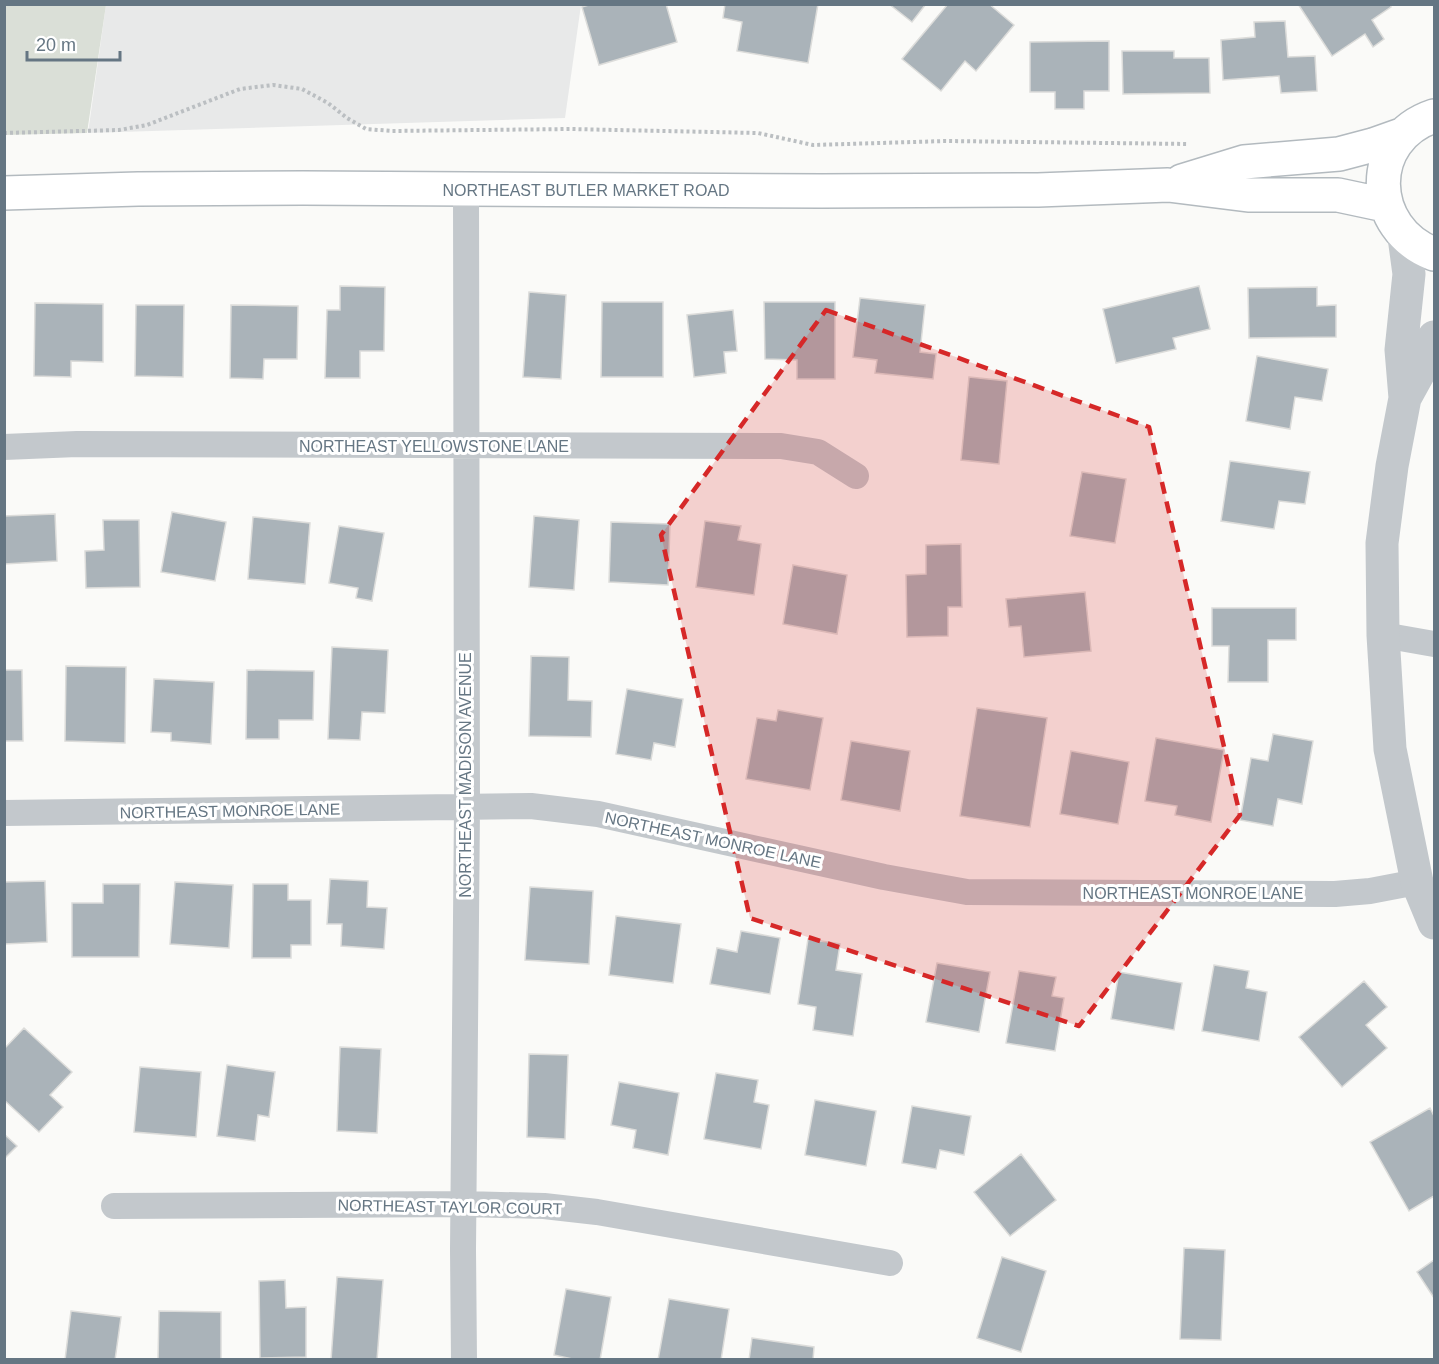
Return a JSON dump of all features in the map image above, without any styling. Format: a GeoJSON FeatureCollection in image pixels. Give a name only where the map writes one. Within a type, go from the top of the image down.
{"type":"FeatureCollection","features":[{"type":"Feature","properties":{"kind":"main road","name":"NORTHEAST BUTLER MARKET ROAD"},"geometry":{"type":"LineString","coordinates":[[1168,185],[1244,162],[1339,154],[1373,145],[1424,119]]}},
{"type":"Feature","properties":{"kind":"main road"},"geometry":{"type":"LineString","coordinates":[[1424,119],[1390,152],[1383,174],[1385,205],[1404,237],[1420,249],[1434,254]]}},
{"type":"Feature","properties":{"kind":"main road","name":"NORTHEAST BUTLER MARKET ROAD"},"geometry":{"type":"LineString","coordinates":[[4,193],[244,189],[1004,190],[1168,185],[1248,195],[1338,195],[1385,205]]}},
{"type":"Feature","properties":{"kind":"street","name":"NORTHEAST MADISON AVENUE"},"geometry":{"type":"LineString","coordinates":[[464,1359],[466,190]]}},
{"type":"Feature","properties":{"kind":"street"},"geometry":{"type":"LineString","coordinates":[[1404,237],[1409,274],[1401,350],[1405,398],[1392,466],[1382,543],[1383,635],[1390,749],[1417,882],[1434,923]]}},
{"type":"Feature","properties":{"kind":"street"},"geometry":{"type":"LineString","coordinates":[[1405,398],[1427,358],[1434,337]]}},
{"type":"Feature","properties":{"kind":"street","name":"NORTHEAST YELLOWSTONE LANE"},"geometry":{"type":"LineString","coordinates":[[4,447],[77,444],[781,446],[818,452],[856,476]]}},
{"type":"Feature","properties":{"kind":"street"},"geometry":{"type":"LineString","coordinates":[[1383,635],[1434,644]]}},
{"type":"Feature","properties":{"kind":"street","name":"NORTHEAST MONROE LANE"},"geometry":{"type":"LineString","coordinates":[[4,813],[531,806],[598,814],[884,878],[967,892],[1335,894],[1370,891],[1417,882]]}},
{"type":"Feature","properties":{"kind":"street","name":"NORTHEAST TAYLOR COURT"},"geometry":{"type":"LineString","coordinates":[[114,1206],[464,1204],[544,1206],[597,1212],[890,1263]]}},
{"type":"Feature","properties":{"kind":"path"},"geometry":{"type":"LineString","coordinates":[[4,133],[118,130],[147,125],[240,89],[273,85],[302,89],[328,102],[347,118],[366,129],[392,131],[570,129],[758,133],[813,145],[946,141],[1198,143]]}},
{"type":"Feature","properties":{"kind":"highlighted area"},"geometry":{"type":"Polygon","coordinates":[[[826,310],[1149,427],[1240,815],[1079,1026],[750,918],[661,535],[826,310]]]}},
{"type":"Feature","properties":{"kind":"shaded area"},"geometry":{"type":"Polygon","coordinates":[[[106,4],[581,5],[565,118],[88,133],[106,4]]]}},
{"type":"Feature","properties":{"kind":"shaded area"},"geometry":{"type":"Polygon","coordinates":[[[4,5],[106,5],[87,133],[5,135],[4,5]]]}},
{"type":"Feature","properties":{"kind":"building"},"geometry":{"type":"Polygon","coordinates":[[[592,4],[666,4],[677,42],[599,65],[582,7],[592,4]]]}},
{"type":"Feature","properties":{"kind":"building"},"geometry":{"type":"Polygon","coordinates":[[[725,4],[818,4],[808,63],[737,51],[742,22],[723,18],[725,4]]]}},
{"type":"Feature","properties":{"kind":"building"},"geometry":{"type":"Polygon","coordinates":[[[889,4],[926,4],[912,22],[889,4]]]}},
{"type":"Feature","properties":{"kind":"building"},"geometry":{"type":"Polygon","coordinates":[[[948,4],[989,4],[1014,25],[976,71],[965,61],[941,91],[902,59],[948,4]]]}},
{"type":"Feature","properties":{"kind":"building"},"geometry":{"type":"Polygon","coordinates":[[[1298,4],[1390,4],[1391,7],[1372,20],[1384,39],[1373,47],[1365,34],[1332,56],[1298,4]]]}},
{"type":"Feature","properties":{"kind":"building"},"geometry":{"type":"Polygon","coordinates":[[[1285,21],[1288,57],[1315,56],[1317,91],[1281,93],[1279,76],[1223,80],[1221,40],[1255,37],[1254,22],[1285,21]]]}},
{"type":"Feature","properties":{"kind":"building"},"geometry":{"type":"Polygon","coordinates":[[[1109,41],[1109,91],[1084,91],[1084,109],[1055,109],[1055,92],[1030,92],[1030,42],[1109,41]]]}},
{"type":"Feature","properties":{"kind":"building"},"geometry":{"type":"Polygon","coordinates":[[[1122,51],[1174,51],[1174,58],[1209,58],[1210,93],[1123,94],[1122,51]]]}},
{"type":"Feature","properties":{"kind":"building"},"geometry":{"type":"Polygon","coordinates":[[[340,286],[385,287],[384,351],[360,351],[360,378],[325,378],[327,310],[340,310],[340,286]]]}},
{"type":"Feature","properties":{"kind":"building"},"geometry":{"type":"Polygon","coordinates":[[[1199,286],[1210,329],[1173,338],[1176,349],[1116,363],[1103,309],[1199,286]]]}},
{"type":"Feature","properties":{"kind":"building"},"geometry":{"type":"Polygon","coordinates":[[[1317,287],[1317,306],[1336,305],[1336,337],[1249,338],[1248,288],[1317,287]]]}},
{"type":"Feature","properties":{"kind":"building"},"geometry":{"type":"Polygon","coordinates":[[[529,292],[566,295],[561,379],[523,377],[529,292]]]}},
{"type":"Feature","properties":{"kind":"building"},"geometry":{"type":"Polygon","coordinates":[[[860,298],[925,305],[920,352],[936,354],[933,379],[875,373],[877,360],[853,357],[860,298]]]}},
{"type":"Feature","properties":{"kind":"building"},"geometry":{"type":"Polygon","coordinates":[[[602,302],[663,302],[663,377],[601,377],[602,302]]]}},
{"type":"Feature","properties":{"kind":"building"},"geometry":{"type":"Polygon","coordinates":[[[764,302],[835,302],[835,379],[797,379],[797,360],[765,359],[764,302]]]}},
{"type":"Feature","properties":{"kind":"building"},"geometry":{"type":"Polygon","coordinates":[[[35,303],[103,304],[103,362],[71,361],[71,377],[34,376],[35,303]]]}},
{"type":"Feature","properties":{"kind":"building"},"geometry":{"type":"Polygon","coordinates":[[[136,305],[184,305],[183,377],[135,376],[136,305]]]}},
{"type":"Feature","properties":{"kind":"building"},"geometry":{"type":"Polygon","coordinates":[[[231,305],[298,306],[297,359],[264,359],[263,379],[230,378],[231,305]]]}},
{"type":"Feature","properties":{"kind":"building"},"geometry":{"type":"Polygon","coordinates":[[[733,310],[737,351],[724,352],[726,373],[694,377],[687,315],[733,310]]]}},
{"type":"Feature","properties":{"kind":"building"},"geometry":{"type":"Polygon","coordinates":[[[1257,356],[1328,369],[1322,401],[1295,397],[1290,429],[1246,421],[1257,356]]]}},
{"type":"Feature","properties":{"kind":"building"},"geometry":{"type":"Polygon","coordinates":[[[969,377],[1007,381],[999,464],[961,460],[969,377]]]}},
{"type":"Feature","properties":{"kind":"building"},"geometry":{"type":"Polygon","coordinates":[[[1230,461],[1310,472],[1305,504],[1279,501],[1274,529],[1221,521],[1230,461]]]}},
{"type":"Feature","properties":{"kind":"building"},"geometry":{"type":"Polygon","coordinates":[[[1082,472],[1126,479],[1115,543],[1070,536],[1082,472]]]}},
{"type":"Feature","properties":{"kind":"building"},"geometry":{"type":"Polygon","coordinates":[[[172,512],[226,522],[215,581],[161,572],[172,512]]]}},
{"type":"Feature","properties":{"kind":"building"},"geometry":{"type":"Polygon","coordinates":[[[55,514],[57,561],[4,564],[4,516],[55,514]]]}},
{"type":"Feature","properties":{"kind":"building"},"geometry":{"type":"Polygon","coordinates":[[[534,516],[579,520],[574,590],[529,587],[534,516]]]}},
{"type":"Feature","properties":{"kind":"building"},"geometry":{"type":"Polygon","coordinates":[[[253,517],[310,523],[305,584],[248,579],[253,517]]]}},
{"type":"Feature","properties":{"kind":"building"},"geometry":{"type":"Polygon","coordinates":[[[103,520],[139,520],[140,587],[86,588],[85,551],[104,550],[103,520]]]}},
{"type":"Feature","properties":{"kind":"building"},"geometry":{"type":"Polygon","coordinates":[[[705,521],[741,526],[738,540],[761,544],[754,595],[696,587],[705,521]]]}},
{"type":"Feature","properties":{"kind":"building"},"geometry":{"type":"Polygon","coordinates":[[[611,522],[670,524],[668,585],[609,582],[611,522]]]}},
{"type":"Feature","properties":{"kind":"building"},"geometry":{"type":"Polygon","coordinates":[[[339,526],[384,533],[372,601],[356,598],[358,588],[329,583],[339,526]]]}},
{"type":"Feature","properties":{"kind":"building"},"geometry":{"type":"Polygon","coordinates":[[[961,544],[962,607],[948,607],[948,636],[907,637],[906,575],[926,574],[926,545],[961,544]]]}},
{"type":"Feature","properties":{"kind":"building"},"geometry":{"type":"Polygon","coordinates":[[[793,565],[847,575],[837,634],[783,624],[793,565]]]}},
{"type":"Feature","properties":{"kind":"building"},"geometry":{"type":"Polygon","coordinates":[[[1085,592],[1091,651],[1024,657],[1021,626],[1009,627],[1006,599],[1085,592]]]}},
{"type":"Feature","properties":{"kind":"building"},"geometry":{"type":"Polygon","coordinates":[[[1212,608],[1296,608],[1296,640],[1268,640],[1268,682],[1228,682],[1229,646],[1212,646],[1212,608]]]}},
{"type":"Feature","properties":{"kind":"building"},"geometry":{"type":"Polygon","coordinates":[[[332,647],[388,650],[385,713],[362,712],[360,740],[328,739],[332,647]]]}},
{"type":"Feature","properties":{"kind":"building"},"geometry":{"type":"Polygon","coordinates":[[[531,656],[569,657],[568,700],[592,701],[591,737],[529,736],[531,656]]]}},
{"type":"Feature","properties":{"kind":"building"},"geometry":{"type":"Polygon","coordinates":[[[66,666],[126,667],[125,743],[65,741],[66,666]]]}},
{"type":"Feature","properties":{"kind":"building"},"geometry":{"type":"Polygon","coordinates":[[[4,670],[22,670],[23,741],[4,741],[4,670]]]}},
{"type":"Feature","properties":{"kind":"building"},"geometry":{"type":"Polygon","coordinates":[[[247,670],[314,671],[313,720],[279,720],[279,739],[246,739],[247,670]]]}},
{"type":"Feature","properties":{"kind":"building"},"geometry":{"type":"Polygon","coordinates":[[[154,679],[214,682],[211,744],[171,741],[171,733],[151,732],[154,679]]]}},
{"type":"Feature","properties":{"kind":"building"},"geometry":{"type":"Polygon","coordinates":[[[627,689],[683,699],[675,747],[654,743],[651,760],[616,754],[627,689]]]}},
{"type":"Feature","properties":{"kind":"building"},"geometry":{"type":"Polygon","coordinates":[[[977,708],[1047,718],[1030,827],[960,816],[977,708]]]}},
{"type":"Feature","properties":{"kind":"building"},"geometry":{"type":"Polygon","coordinates":[[[778,710],[823,718],[810,790],[746,779],[757,718],[776,721],[778,710]]]}},
{"type":"Feature","properties":{"kind":"building"},"geometry":{"type":"Polygon","coordinates":[[[1273,734],[1313,741],[1302,804],[1278,799],[1273,826],[1240,820],[1251,758],[1268,761],[1273,734]]]}},
{"type":"Feature","properties":{"kind":"building"},"geometry":{"type":"Polygon","coordinates":[[[1156,738],[1224,750],[1211,822],[1175,815],[1177,806],[1145,801],[1156,738]]]}},
{"type":"Feature","properties":{"kind":"building"},"geometry":{"type":"Polygon","coordinates":[[[851,741],[910,751],[900,811],[841,800],[851,741]]]}},
{"type":"Feature","properties":{"kind":"building"},"geometry":{"type":"Polygon","coordinates":[[[1071,751],[1129,762],[1118,824],[1060,814],[1071,751]]]}},
{"type":"Feature","properties":{"kind":"building"},"geometry":{"type":"Polygon","coordinates":[[[330,879],[368,881],[367,907],[387,908],[384,949],[341,946],[342,924],[327,924],[330,879]]]}},
{"type":"Feature","properties":{"kind":"building"},"geometry":{"type":"Polygon","coordinates":[[[45,881],[47,942],[4,944],[4,882],[45,881]]]}},
{"type":"Feature","properties":{"kind":"building"},"geometry":{"type":"Polygon","coordinates":[[[175,882],[233,885],[229,948],[170,944],[175,882]]]}},
{"type":"Feature","properties":{"kind":"building"},"geometry":{"type":"Polygon","coordinates":[[[103,884],[140,884],[139,957],[72,957],[72,903],[103,903],[103,884]]]}},
{"type":"Feature","properties":{"kind":"building"},"geometry":{"type":"Polygon","coordinates":[[[253,884],[288,884],[288,900],[311,900],[311,945],[291,945],[291,958],[252,958],[253,884]]]}},
{"type":"Feature","properties":{"kind":"building"},"geometry":{"type":"Polygon","coordinates":[[[530,887],[593,891],[589,964],[525,960],[530,887]]]}},
{"type":"Feature","properties":{"kind":"building"},"geometry":{"type":"Polygon","coordinates":[[[616,916],[681,924],[673,983],[609,975],[616,916]]]}},
{"type":"Feature","properties":{"kind":"building"},"geometry":{"type":"Polygon","coordinates":[[[741,931],[780,938],[770,994],[710,984],[717,948],[737,952],[741,931]]]}},
{"type":"Feature","properties":{"kind":"building"},"geometry":{"type":"Polygon","coordinates":[[[808,939],[840,944],[836,970],[862,974],[853,1036],[813,1030],[816,1007],[798,1004],[808,939]]]}},
{"type":"Feature","properties":{"kind":"building"},"geometry":{"type":"Polygon","coordinates":[[[937,963],[990,972],[979,1032],[926,1022],[937,963]]]}},
{"type":"Feature","properties":{"kind":"building"},"geometry":{"type":"Polygon","coordinates":[[[1214,965],[1249,971],[1246,988],[1267,992],[1259,1041],[1202,1031],[1214,965]]]}},
{"type":"Feature","properties":{"kind":"building"},"geometry":{"type":"Polygon","coordinates":[[[1019,971],[1056,977],[1052,996],[1064,998],[1055,1051],[1006,1043],[1019,971]]]}},
{"type":"Feature","properties":{"kind":"building"},"geometry":{"type":"Polygon","coordinates":[[[1119,972],[1182,983],[1174,1030],[1111,1019],[1119,972]]]}},
{"type":"Feature","properties":{"kind":"building"},"geometry":{"type":"Polygon","coordinates":[[[1364,981],[1387,1007],[1366,1025],[1387,1048],[1342,1087],[1299,1037],[1364,981]]]}},
{"type":"Feature","properties":{"kind":"building"},"geometry":{"type":"Polygon","coordinates":[[[24,1028],[72,1072],[50,1095],[63,1107],[39,1132],[4,1100],[4,1049],[24,1028]]]}},
{"type":"Feature","properties":{"kind":"building"},"geometry":{"type":"Polygon","coordinates":[[[340,1047],[381,1049],[377,1133],[337,1131],[340,1047]]]}},
{"type":"Feature","properties":{"kind":"building"},"geometry":{"type":"Polygon","coordinates":[[[529,1054],[568,1055],[565,1139],[527,1137],[529,1054]]]}},
{"type":"Feature","properties":{"kind":"building"},"geometry":{"type":"Polygon","coordinates":[[[227,1065],[275,1072],[269,1117],[258,1115],[255,1141],[217,1136],[227,1065]]]}},
{"type":"Feature","properties":{"kind":"building"},"geometry":{"type":"Polygon","coordinates":[[[140,1067],[201,1072],[196,1137],[134,1132],[140,1067]]]}},
{"type":"Feature","properties":{"kind":"building"},"geometry":{"type":"Polygon","coordinates":[[[716,1073],[758,1080],[754,1102],[769,1105],[761,1149],[704,1139],[716,1073]]]}},
{"type":"Feature","properties":{"kind":"building"},"geometry":{"type":"Polygon","coordinates":[[[619,1082],[679,1093],[668,1155],[633,1148],[636,1130],[611,1125],[619,1082]]]}},
{"type":"Feature","properties":{"kind":"building"},"geometry":{"type":"Polygon","coordinates":[[[815,1100],[876,1111],[866,1166],[805,1155],[815,1100]]]}},
{"type":"Feature","properties":{"kind":"building"},"geometry":{"type":"Polygon","coordinates":[[[912,1106],[971,1116],[964,1155],[940,1150],[936,1169],[902,1163],[912,1106]]]}},
{"type":"Feature","properties":{"kind":"building"},"geometry":{"type":"Polygon","coordinates":[[[1430,1108],[1434,1116],[1434,1196],[1409,1211],[1370,1142],[1430,1108]]]}},
{"type":"Feature","properties":{"kind":"building"},"geometry":{"type":"Polygon","coordinates":[[[4,1134],[17,1146],[4,1159],[4,1134]]]}},
{"type":"Feature","properties":{"kind":"building"},"geometry":{"type":"Polygon","coordinates":[[[1021,1154],[1056,1200],[1010,1236],[974,1192],[1021,1154]]]}},
{"type":"Feature","properties":{"kind":"building"},"geometry":{"type":"Polygon","coordinates":[[[1184,1248],[1225,1250],[1221,1340],[1180,1339],[1184,1248]]]}},
{"type":"Feature","properties":{"kind":"building"},"geometry":{"type":"Polygon","coordinates":[[[1002,1257],[1046,1271],[1021,1352],[977,1338],[1002,1257]]]}},
{"type":"Feature","properties":{"kind":"building"},"geometry":{"type":"Polygon","coordinates":[[[1434,1260],[1434,1298],[1417,1272],[1434,1260]]]}},
{"type":"Feature","properties":{"kind":"building"},"geometry":{"type":"Polygon","coordinates":[[[337,1277],[383,1280],[377,1360],[331,1360],[337,1277]]]}},
{"type":"Feature","properties":{"kind":"building"},"geometry":{"type":"Polygon","coordinates":[[[285,1280],[286,1308],[306,1307],[306,1357],[260,1358],[259,1281],[285,1280]]]}},
{"type":"Feature","properties":{"kind":"building"},"geometry":{"type":"Polygon","coordinates":[[[566,1289],[611,1297],[600,1360],[577,1360],[554,1355],[566,1289]]]}},
{"type":"Feature","properties":{"kind":"building"},"geometry":{"type":"Polygon","coordinates":[[[669,1299],[729,1309],[721,1360],[658,1360],[669,1299]]]}},
{"type":"Feature","properties":{"kind":"building"},"geometry":{"type":"Polygon","coordinates":[[[71,1311],[121,1317],[115,1360],[65,1360],[71,1311]]]}},
{"type":"Feature","properties":{"kind":"building"},"geometry":{"type":"Polygon","coordinates":[[[159,1311],[221,1312],[221,1360],[158,1360],[159,1311]]]}},
{"type":"Feature","properties":{"kind":"building"},"geometry":{"type":"Polygon","coordinates":[[[752,1338],[814,1347],[813,1360],[749,1360],[752,1338]]]}}]}
